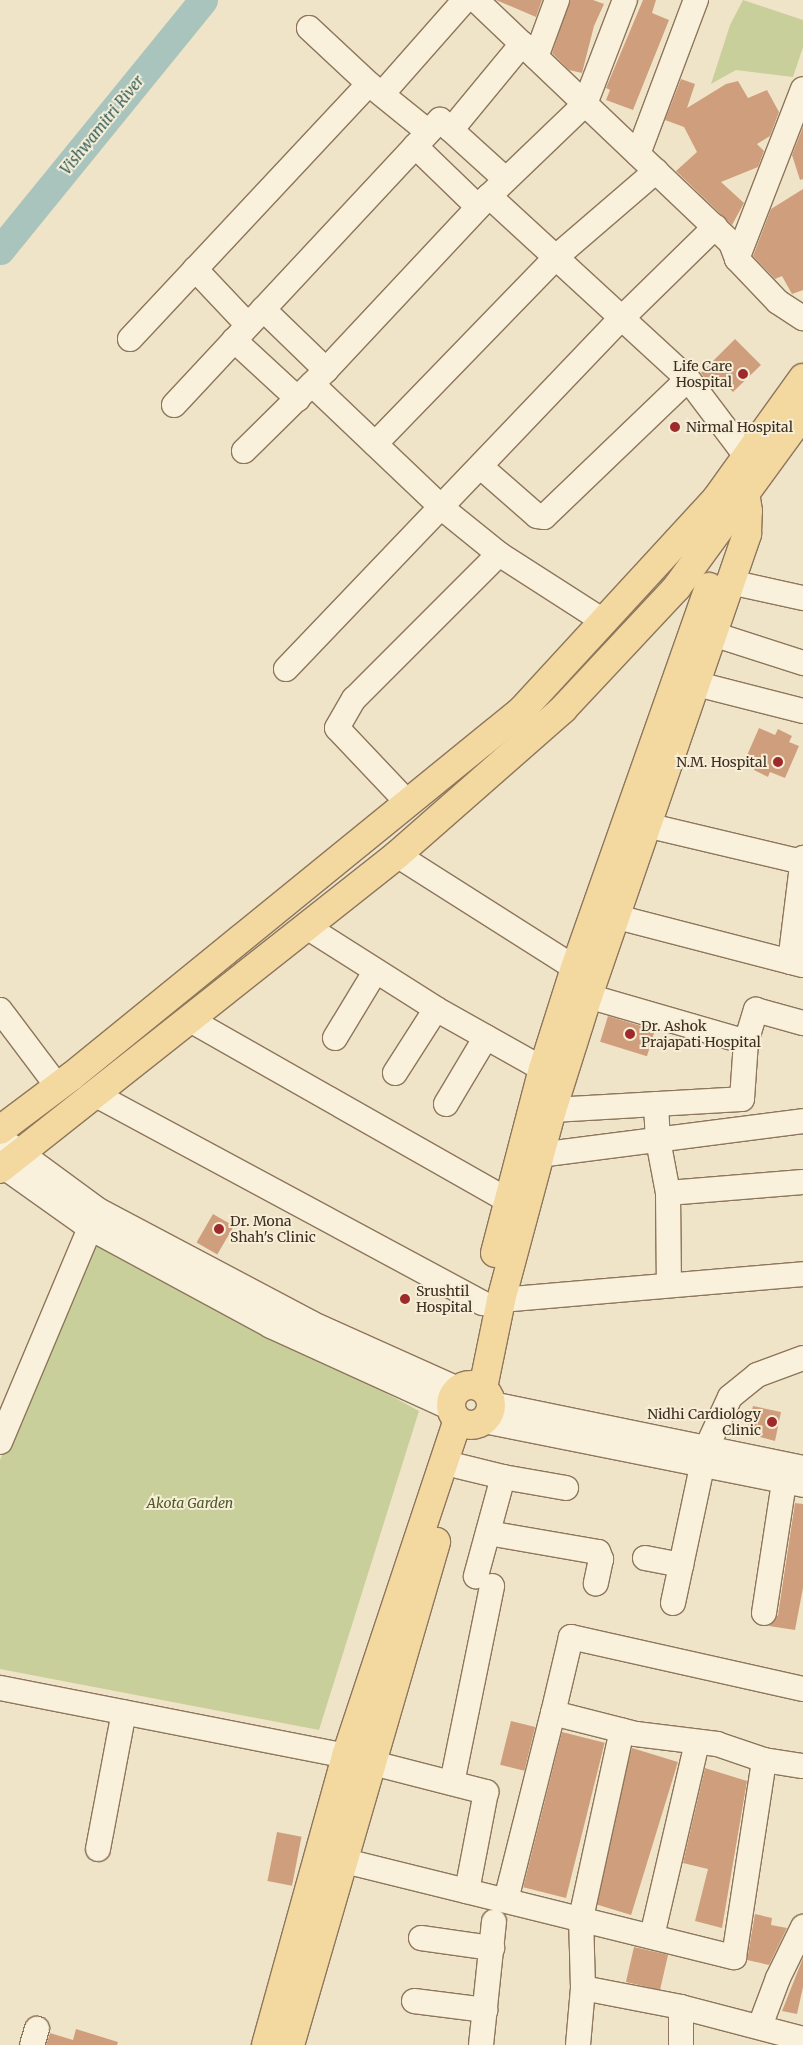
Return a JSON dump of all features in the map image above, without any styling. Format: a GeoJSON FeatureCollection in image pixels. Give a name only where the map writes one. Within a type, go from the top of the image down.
{"type":"FeatureCollection","features":[{"type":"Feature","properties":{"kind":"main road"},"geometry":{"type":"LineString","coordinates":[[5,1159],[96,1095],[397,855],[564,709],[678,587],[730,496],[746,456],[803,378]]}},
{"type":"Feature","properties":{"kind":"main road"},"geometry":{"type":"LineString","coordinates":[[0,1130],[58,1087],[522,710],[605,622],[730,496],[803,414]]}},
{"type":"Feature","properties":{"kind":"main road"},"geometry":{"type":"LineString","coordinates":[[492,1301],[588,996],[617,917],[646,825],[697,684],[747,534],[748,511],[730,496]]}},
{"type":"Feature","properties":{"kind":"main road"},"geometry":{"type":"LineString","coordinates":[[290,2045],[345,1861],[359,1759],[458,1466],[492,1301],[507,1200],[543,1068],[575,968],[714,572],[730,496]]}},
{"type":"Feature","properties":{"kind":"main road"},"geometry":{"type":"LineString","coordinates":[[266,2045],[359,1759],[470,1405]]}},
{"type":"Feature","properties":{"kind":"street"},"geometry":{"type":"LineString","coordinates":[[451,130],[529,50],[558,0]]}},
{"type":"Feature","properties":{"kind":"street"},"geometry":{"type":"LineString","coordinates":[[244,451],[312,384],[491,194],[585,104],[625,0]]}},
{"type":"Feature","properties":{"kind":"street"},"geometry":{"type":"LineString","coordinates":[[638,154],[696,0]]}},
{"type":"Feature","properties":{"kind":"street"},"geometry":{"type":"LineString","coordinates":[[130,339],[195,269],[376,89],[479,2],[731,243],[737,259],[778,302],[803,318]]}},
{"type":"Feature","properties":{"kind":"street"},"geometry":{"type":"LineString","coordinates":[[309,28],[376,89],[421,139],[491,194],[556,258],[688,380],[746,456]]}},
{"type":"Feature","properties":{"kind":"street"},"geometry":{"type":"LineString","coordinates":[[737,259],[803,89]]}},
{"type":"Feature","properties":{"kind":"street"},"geometry":{"type":"LineString","coordinates":[[174,405],[440,120],[451,130],[491,194]]}},
{"type":"Feature","properties":{"kind":"street"},"geometry":{"type":"LineString","coordinates":[[375,444],[556,258],[656,171]]}},
{"type":"Feature","properties":{"kind":"street"},"geometry":{"type":"LineString","coordinates":[[286,669],[621,319],[715,227]]}},
{"type":"Feature","properties":{"kind":"street"},"geometry":{"type":"LineString","coordinates":[[195,269],[248,324],[442,508],[499,554],[605,622]]}},
{"type":"Feature","properties":{"kind":"street"},"geometry":{"type":"LineString","coordinates":[[248,324],[312,384]]}},
{"type":"Feature","properties":{"kind":"street"},"geometry":{"type":"LineString","coordinates":[[481,467],[537,516],[544,517],[688,380]]}},
{"type":"Feature","properties":{"kind":"street"},"geometry":{"type":"LineString","coordinates":[[408,803],[337,728],[354,699],[499,554]]}},
{"type":"Feature","properties":{"kind":"street"},"geometry":{"type":"LineString","coordinates":[[730,582],[803,598]]}},
{"type":"Feature","properties":{"kind":"street"},"geometry":{"type":"LineString","coordinates":[[713,634],[803,663]]}},
{"type":"Feature","properties":{"kind":"street"},"geometry":{"type":"LineString","coordinates":[[697,684],[803,711]]}},
{"type":"Feature","properties":{"kind":"street"},"geometry":{"type":"LineString","coordinates":[[646,825],[802,862]]}},
{"type":"Feature","properties":{"kind":"street"},"geometry":{"type":"LineString","coordinates":[[397,855],[575,968]]}},
{"type":"Feature","properties":{"kind":"street"},"geometry":{"type":"LineString","coordinates":[[617,917],[796,963],[803,858]]}},
{"type":"Feature","properties":{"kind":"street"},"geometry":{"type":"LineString","coordinates":[[307,927],[436,1009],[543,1068]]}},
{"type":"Feature","properties":{"kind":"street"},"geometry":{"type":"LineString","coordinates":[[335,1038],[375,972]]}},
{"type":"Feature","properties":{"kind":"street"},"geometry":{"type":"LineString","coordinates":[[588,996],[746,1042]]}},
{"type":"Feature","properties":{"kind":"street"},"geometry":{"type":"LineString","coordinates":[[395,1073],[436,1009]]}},
{"type":"Feature","properties":{"kind":"street"},"geometry":{"type":"LineString","coordinates":[[0,1010],[58,1087]]}},
{"type":"Feature","properties":{"kind":"street"},"geometry":{"type":"LineString","coordinates":[[552,1110],[742,1099],[746,1042],[756,1010],[803,1023]]}},
{"type":"Feature","properties":{"kind":"street"},"geometry":{"type":"LineString","coordinates":[[192,1020],[507,1200]]}},
{"type":"Feature","properties":{"kind":"street"},"geometry":{"type":"LineString","coordinates":[[446,1104],[486,1037]]}},
{"type":"Feature","properties":{"kind":"street"},"geometry":{"type":"LineString","coordinates":[[96,1095],[492,1301],[803,1274]]}},
{"type":"Feature","properties":{"kind":"street"},"geometry":{"type":"LineString","coordinates":[[656,1104],[658,1140],[668,1193],[669,1285]]}},
{"type":"Feature","properties":{"kind":"street"},"geometry":{"type":"LineString","coordinates":[[539,1155],[803,1122]]}},
{"type":"Feature","properties":{"kind":"street"},"geometry":{"type":"LineString","coordinates":[[5,1159],[94,1219],[254,1305],[470,1405],[797,1478],[764,1613]]}},
{"type":"Feature","properties":{"kind":"street"},"geometry":{"type":"LineString","coordinates":[[668,1193],[803,1182]]}},
{"type":"Feature","properties":{"kind":"street"},"geometry":{"type":"LineString","coordinates":[[0,1442],[94,1219]]}},
{"type":"Feature","properties":{"kind":"street"},"geometry":{"type":"LineString","coordinates":[[673,1603],[704,1458],[730,1397],[757,1375],[803,1358]]}},
{"type":"Feature","properties":{"kind":"street"},"geometry":{"type":"LineString","coordinates":[[458,1466],[503,1477],[566,1488]]}},
{"type":"Feature","properties":{"kind":"street"},"geometry":{"type":"LineString","coordinates":[[452,1783],[484,1582],[488,1533],[503,1477]]}},
{"type":"Feature","properties":{"kind":"street"},"geometry":{"type":"LineString","coordinates":[[488,1533],[598,1552],[601,1558],[596,1583]]}},
{"type":"Feature","properties":{"kind":"street"},"geometry":{"type":"LineString","coordinates":[[645,1558],[680,1565]]}},
{"type":"Feature","properties":{"kind":"street"},"geometry":{"type":"LineString","coordinates":[[506,1900],[571,1637],[803,1689]]}},
{"type":"Feature","properties":{"kind":"street"},"geometry":{"type":"LineString","coordinates":[[0,1688],[359,1759],[486,1792],[467,1891]]}},
{"type":"Feature","properties":{"kind":"street"},"geometry":{"type":"LineString","coordinates":[[98,1849],[124,1712]]}},
{"type":"Feature","properties":{"kind":"street"},"geometry":{"type":"LineString","coordinates":[[553,1713],[636,1734],[717,1744],[764,1760],[803,1766]]}},
{"type":"Feature","properties":{"kind":"street"},"geometry":{"type":"LineString","coordinates":[[578,2045],[583,1988],[581,1918],[622,1730]]}},
{"type":"Feature","properties":{"kind":"street"},"geometry":{"type":"LineString","coordinates":[[652,1936],[697,1742]]}},
{"type":"Feature","properties":{"kind":"street"},"geometry":{"type":"LineString","coordinates":[[345,1861],[734,1957],[764,1760]]}},
{"type":"Feature","properties":{"kind":"street"},"geometry":{"type":"LineString","coordinates":[[481,2045],[494,1922]]}},
{"type":"Feature","properties":{"kind":"street"},"geometry":{"type":"LineString","coordinates":[[760,2026],[778,1978],[803,1927]]}},
{"type":"Feature","properties":{"kind":"street"},"geometry":{"type":"LineString","coordinates":[[422,1938],[492,1948]]}},
{"type":"Feature","properties":{"kind":"street"},"geometry":{"type":"LineString","coordinates":[[583,1988],[681,2007],[760,2026],[803,2039]]}},
{"type":"Feature","properties":{"kind":"street"},"geometry":{"type":"LineString","coordinates":[[414,2001],[485,2010]]}},
{"type":"Feature","properties":{"kind":"street"},"geometry":{"type":"LineString","coordinates":[[681,2007],[681,2045]]}},
{"type":"Feature","properties":{"kind":"green space"},"geometry":{"type":"Polygon","coordinates":[[[743,0],[803,20],[803,47],[793,77],[736,70],[711,84],[730,25],[743,0]]]}},
{"type":"Feature","properties":{"kind":"green space","name":"Akota Garden"},"geometry":{"type":"Polygon","coordinates":[[[100,1238],[419,1411],[319,1730],[0,1669],[0,1460],[100,1238]]]}},
{"type":"Feature","properties":{"kind":"building"},"geometry":{"type":"Polygon","coordinates":[[[496,0],[542,0],[536,17],[496,0]]]}},
{"type":"Feature","properties":{"kind":"building"},"geometry":{"type":"Polygon","coordinates":[[[570,0],[593,0],[604,4],[594,26],[582,73],[569,70],[552,53],[570,0]]]}},
{"type":"Feature","properties":{"kind":"building"},"geometry":{"type":"Polygon","coordinates":[[[643,0],[656,0],[652,13],[669,20],[633,110],[606,100],[610,90],[606,88],[643,0]]]}},
{"type":"Feature","properties":{"kind":"building"},"geometry":{"type":"Polygon","coordinates":[[[681,79],[695,84],[687,108],[726,84],[738,81],[748,98],[767,90],[779,112],[770,136],[757,144],[764,151],[758,167],[721,182],[744,203],[732,225],[676,171],[697,152],[684,127],[665,120],[681,79]]]}},
{"type":"Feature","properties":{"kind":"building"},"geometry":{"type":"Polygon","coordinates":[[[803,127],[803,179],[800,180],[792,155],[803,127]]]}},
{"type":"Feature","properties":{"kind":"building"},"geometry":{"type":"Polygon","coordinates":[[[803,189],[803,290],[792,294],[782,276],[775,279],[753,256],[771,209],[803,189]]]}},
{"type":"Feature","properties":{"kind":"building"},"geometry":{"type":"Polygon","coordinates":[[[735,339],[761,365],[733,392],[720,379],[711,387],[701,373],[735,339]]]}},
{"type":"Feature","properties":{"kind":"building"},"geometry":{"type":"Polygon","coordinates":[[[759,728],[775,735],[778,729],[792,736],[789,742],[799,746],[785,778],[770,772],[768,777],[754,770],[756,765],[745,760],[759,728]]]}},
{"type":"Feature","properties":{"kind":"building"},"geometry":{"type":"Polygon","coordinates":[[[608,1016],[655,1030],[647,1056],[600,1042],[608,1016]]]}},
{"type":"Feature","properties":{"kind":"building"},"geometry":{"type":"Polygon","coordinates":[[[213,1214],[234,1226],[217,1255],[196,1243],[213,1214]]]}},
{"type":"Feature","properties":{"kind":"building"},"geometry":{"type":"Polygon","coordinates":[[[753,1406],[781,1412],[775,1441],[760,1437],[762,1429],[748,1426],[753,1406]]]}},
{"type":"Feature","properties":{"kind":"building"},"geometry":{"type":"Polygon","coordinates":[[[795,1503],[803,1504],[803,1588],[795,1630],[769,1626],[778,1615],[795,1503]]]}},
{"type":"Feature","properties":{"kind":"building"},"geometry":{"type":"Polygon","coordinates":[[[511,1721],[535,1727],[524,1771],[500,1765],[511,1721]]]}},
{"type":"Feature","properties":{"kind":"building"},"geometry":{"type":"Polygon","coordinates":[[[562,1732],[605,1743],[566,1898],[523,1887],[562,1732]]]}},
{"type":"Feature","properties":{"kind":"building"},"geometry":{"type":"Polygon","coordinates":[[[632,1748],[678,1762],[631,1915],[585,1901],[632,1748]]]}},
{"type":"Feature","properties":{"kind":"building"},"geometry":{"type":"Polygon","coordinates":[[[705,1768],[747,1781],[722,1928],[695,1921],[708,1869],[683,1863],[705,1768]]]}},
{"type":"Feature","properties":{"kind":"building"},"geometry":{"type":"Polygon","coordinates":[[[277,1832],[302,1837],[292,1886],[267,1881],[277,1832]]]}},
{"type":"Feature","properties":{"kind":"building"},"geometry":{"type":"Polygon","coordinates":[[[755,1914],[772,1918],[771,1925],[787,1928],[769,1965],[747,1960],[755,1914]]]}},
{"type":"Feature","properties":{"kind":"building"},"geometry":{"type":"Polygon","coordinates":[[[634,1947],[668,1955],[660,1990],[626,1982],[634,1947]]]}},
{"type":"Feature","properties":{"kind":"building"},"geometry":{"type":"Polygon","coordinates":[[[803,1958],[803,1987],[797,2014],[782,2011],[803,1958]]]}},
{"type":"Feature","properties":{"kind":"building"},"geometry":{"type":"Polygon","coordinates":[[[76,2029],[118,2042],[117,2045],[46,2045],[50,2033],[73,2040],[76,2029]]]}},
{"type":"Feature","properties":{"kind":"waterway","name":"Vishwamitri River"},"geometry":{"type":"LineString","coordinates":[[0,250],[203,0]]}},
{"type":"Feature","properties":{"kind":"place","name":"Life Care Hospital"},"geometry":{"type":"Point","coordinates":[743,374]}},
{"type":"Feature","properties":{"kind":"place","name":"Nirmal Hospital"},"geometry":{"type":"Point","coordinates":[675,427]}},
{"type":"Feature","properties":{"kind":"place","name":"N.M. Hospital"},"geometry":{"type":"Point","coordinates":[778,762]}},
{"type":"Feature","properties":{"kind":"place","name":"Dr. Ashok Prajapati Hospital"},"geometry":{"type":"Point","coordinates":[630,1034]}},
{"type":"Feature","properties":{"kind":"place","name":"Dr. Mona Shah's Clinic"},"geometry":{"type":"Point","coordinates":[219,1229]}},
{"type":"Feature","properties":{"kind":"place","name":"Srushtil Hospital"},"geometry":{"type":"Point","coordinates":[405,1299]}},
{"type":"Feature","properties":{"kind":"place","name":"Nidhi Cardiology Clinic"},"geometry":{"type":"Point","coordinates":[772,1422]}}]}
